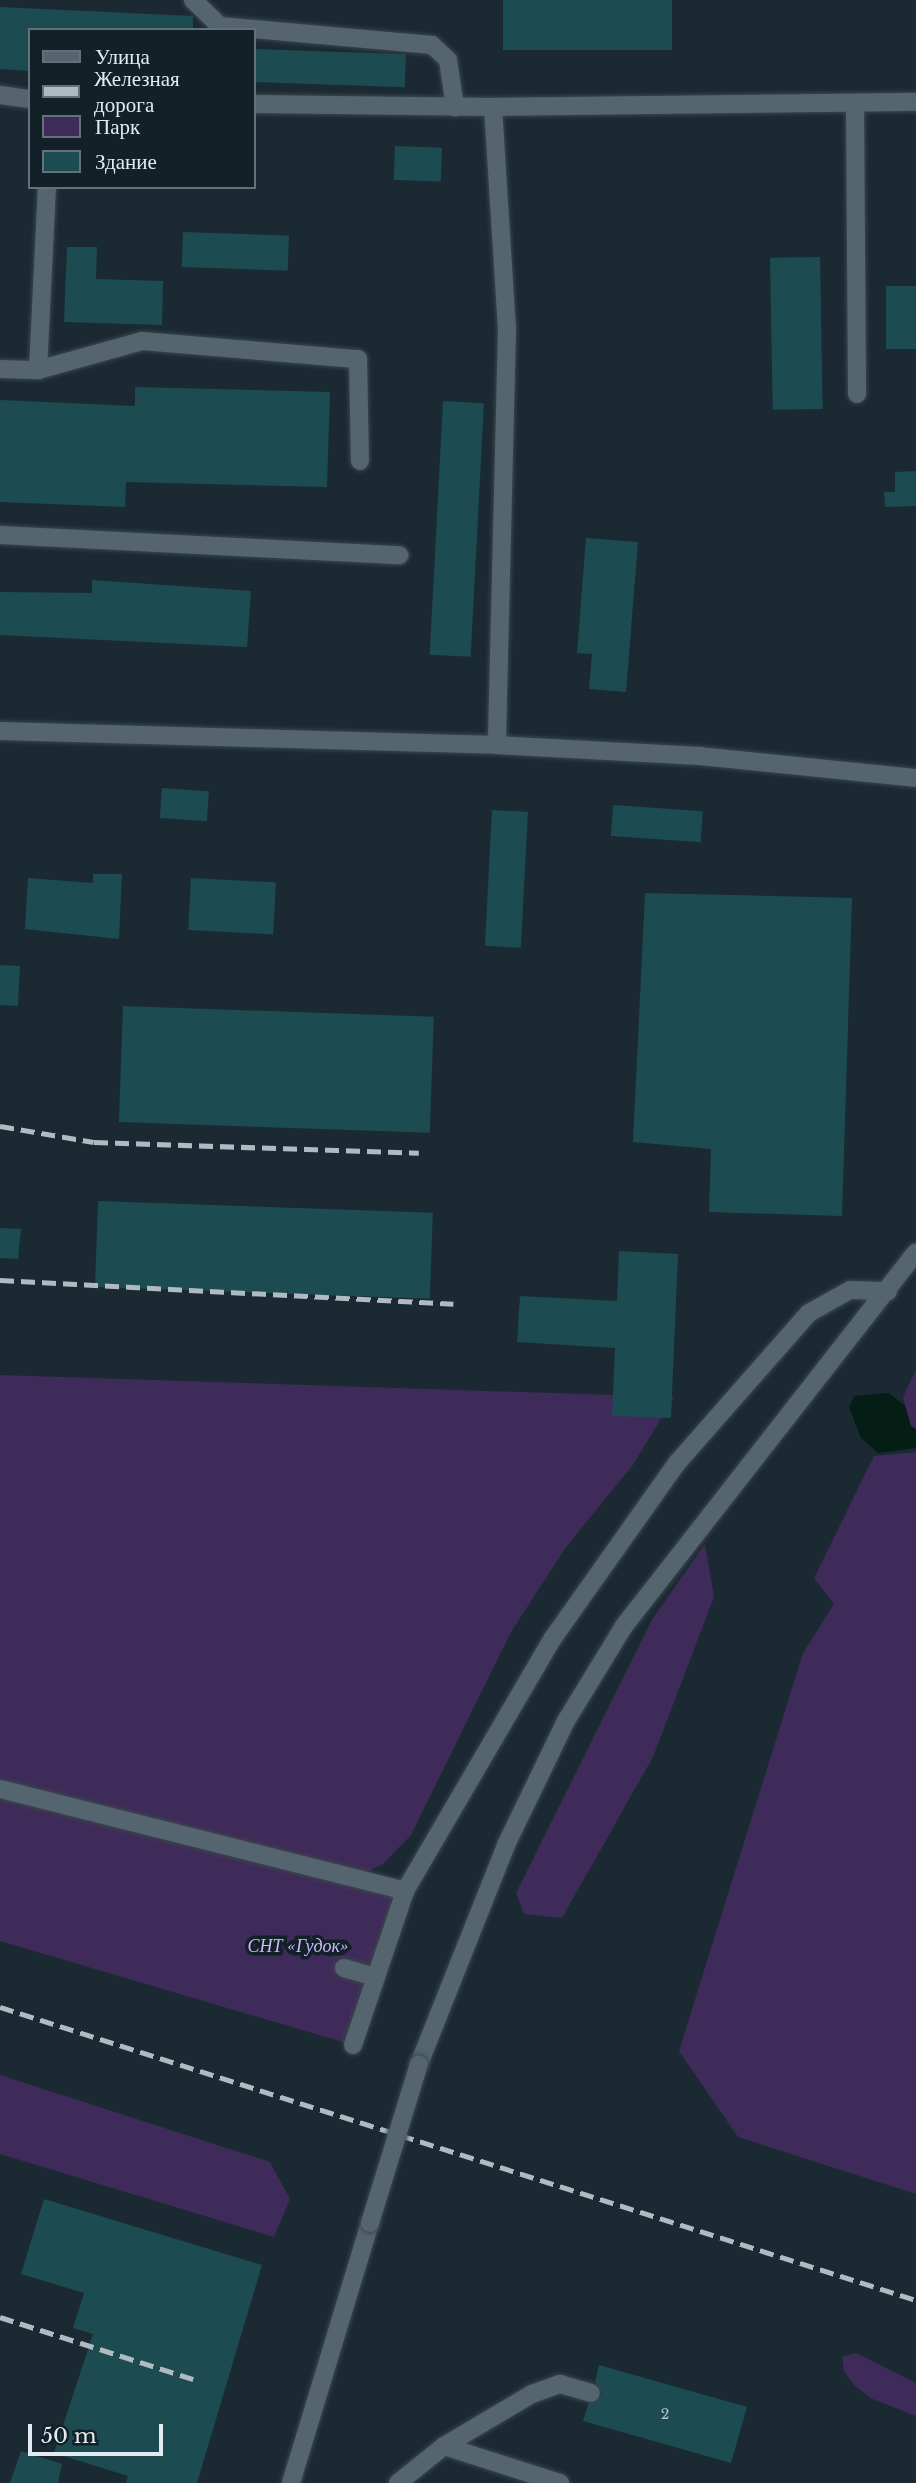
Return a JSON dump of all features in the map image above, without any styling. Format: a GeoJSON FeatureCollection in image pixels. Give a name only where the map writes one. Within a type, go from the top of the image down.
{"type":"FeatureCollection","features":[{"type":"Feature","properties":{"kind":"street"},"geometry":{"type":"LineString","coordinates":[[193,0],[220,26],[242,28]]}},
{"type":"Feature","properties":{"kind":"street"},"geometry":{"type":"LineString","coordinates":[[256,29],[432,45],[448,60],[455,107]]}},
{"type":"Feature","properties":{"kind":"street"},"geometry":{"type":"LineString","coordinates":[[0,95],[28,99]]}},
{"type":"Feature","properties":{"kind":"street"},"geometry":{"type":"LineString","coordinates":[[256,104],[493,107],[916,102]]}},
{"type":"Feature","properties":{"kind":"street"},"geometry":{"type":"LineString","coordinates":[[855,103],[857,394]]}},
{"type":"Feature","properties":{"kind":"street"},"geometry":{"type":"LineString","coordinates":[[493,107],[507,329],[497,745]]}},
{"type":"Feature","properties":{"kind":"street"},"geometry":{"type":"LineString","coordinates":[[37,370],[47,189]]}},
{"type":"Feature","properties":{"kind":"street"},"geometry":{"type":"LineString","coordinates":[[0,369],[37,370],[142,341],[358,359],[360,461]]}},
{"type":"Feature","properties":{"kind":"street"},"geometry":{"type":"LineString","coordinates":[[0,535],[400,555]]}},
{"type":"Feature","properties":{"kind":"street"},"geometry":{"type":"LineString","coordinates":[[0,731],[497,745],[699,756],[916,778]]}},
{"type":"Feature","properties":{"kind":"street"},"geometry":{"type":"LineString","coordinates":[[291,2483],[419,2064],[506,1846],[566,1721],[624,1626],[916,1252]]}},
{"type":"Feature","properties":{"kind":"street"},"geometry":{"type":"LineString","coordinates":[[353,2045],[405,1891],[553,1638],[677,1463],[809,1313],[850,1290],[888,1291]]}},
{"type":"Feature","properties":{"kind":"street"},"geometry":{"type":"LineString","coordinates":[[0,1789],[405,1891]]}},
{"type":"Feature","properties":{"kind":"street"},"geometry":{"type":"LineString","coordinates":[[344,1968],[376,1977]]}},
{"type":"Feature","properties":{"kind":"street"},"geometry":{"type":"LineString","coordinates":[[398,2483],[444,2446],[532,2394],[560,2384],[592,2393]]}},
{"type":"Feature","properties":{"kind":"street"},"geometry":{"type":"LineString","coordinates":[[444,2446],[560,2483]]}},
{"type":"Feature","properties":{"kind":"green space"},"geometry":{"type":"Polygon","coordinates":[[[916,1370],[916,1429],[911,1427],[903,1397],[916,1370]]]}},
{"type":"Feature","properties":{"kind":"green space","name":"СНТ «Гудок»"},"geometry":{"type":"Polygon","coordinates":[[[0,1375],[674,1397],[633,1465],[566,1547],[511,1632],[411,1835],[383,1864],[355,1878],[405,1891],[353,2045],[0,1941],[0,1375]]]}},
{"type":"Feature","properties":{"kind":"green space"},"geometry":{"type":"Polygon","coordinates":[[[916,1452],[916,2194],[738,2137],[679,2051],[803,1653],[834,1604],[814,1578],[874,1456],[916,1452]]]}},
{"type":"Feature","properties":{"kind":"green space"},"geometry":{"type":"Polygon","coordinates":[[[705,1544],[714,1597],[653,1757],[562,1918],[524,1914],[516,1893],[653,1618],[705,1544]]]}},
{"type":"Feature","properties":{"kind":"green space"},"geometry":{"type":"Polygon","coordinates":[[[0,2075],[270,2162],[290,2199],[274,2237],[0,2154],[0,2075]]]}},
{"type":"Feature","properties":{"kind":"green space"},"geometry":{"type":"Polygon","coordinates":[[[856,2353],[916,2383],[916,2416],[870,2398],[854,2385],[844,2371],[842,2357],[856,2353]]]}},
{"type":"Feature","properties":{"kind":"shaded area"},"geometry":{"type":"Polygon","coordinates":[[[889,1393],[905,1406],[911,1426],[916,1429],[916,1448],[878,1453],[861,1438],[849,1407],[854,1396],[889,1393]]]}},
{"type":"Feature","properties":{"kind":"building"},"geometry":{"type":"Polygon","coordinates":[[[503,0],[672,0],[672,50],[503,50],[503,0]]]}},
{"type":"Feature","properties":{"kind":"building"},"geometry":{"type":"Polygon","coordinates":[[[0,7],[193,16],[193,28],[28,28],[28,71],[0,69],[0,7]]]}},
{"type":"Feature","properties":{"kind":"building"},"geometry":{"type":"Polygon","coordinates":[[[256,49],[406,54],[405,87],[256,82],[256,49]]]}},
{"type":"Feature","properties":{"kind":"building"},"geometry":{"type":"Polygon","coordinates":[[[395,146],[442,148],[441,182],[394,180],[395,146]]]}},
{"type":"Feature","properties":{"kind":"building"},"geometry":{"type":"Polygon","coordinates":[[[183,232],[289,236],[288,271],[182,267],[183,232]]]}},
{"type":"Feature","properties":{"kind":"building"},"geometry":{"type":"Polygon","coordinates":[[[67,247],[97,247],[96,279],[163,281],[162,325],[64,322],[67,247]]]}},
{"type":"Feature","properties":{"kind":"building"},"geometry":{"type":"Polygon","coordinates":[[[820,257],[823,409],[773,410],[770,258],[820,257]]]}},
{"type":"Feature","properties":{"kind":"building"},"geometry":{"type":"Polygon","coordinates":[[[886,286],[916,286],[916,349],[886,349],[886,286]]]}},
{"type":"Feature","properties":{"kind":"building"},"geometry":{"type":"Polygon","coordinates":[[[135,387],[330,392],[327,487],[126,482],[125,507],[0,502],[0,400],[135,406],[135,387]]]}},
{"type":"Feature","properties":{"kind":"building"},"geometry":{"type":"Polygon","coordinates":[[[443,401],[484,403],[471,657],[430,655],[443,401]]]}},
{"type":"Feature","properties":{"kind":"building"},"geometry":{"type":"Polygon","coordinates":[[[916,471],[916,506],[885,507],[884,492],[895,492],[895,472],[916,471]]]}},
{"type":"Feature","properties":{"kind":"building"},"geometry":{"type":"Polygon","coordinates":[[[586,538],[638,542],[626,692],[589,689],[592,654],[577,653],[586,538]]]}},
{"type":"Feature","properties":{"kind":"building"},"geometry":{"type":"Polygon","coordinates":[[[92,580],[251,591],[247,647],[0,635],[0,592],[92,593],[92,580]]]}},
{"type":"Feature","properties":{"kind":"building"},"geometry":{"type":"Polygon","coordinates":[[[162,788],[209,791],[207,821],[160,818],[162,788]]]}},
{"type":"Feature","properties":{"kind":"building"},"geometry":{"type":"Polygon","coordinates":[[[613,805],[703,811],[701,842],[611,836],[613,805]]]}},
{"type":"Feature","properties":{"kind":"building"},"geometry":{"type":"Polygon","coordinates":[[[492,810],[528,812],[521,948],[485,946],[492,810]]]}},
{"type":"Feature","properties":{"kind":"building"},"geometry":{"type":"Polygon","coordinates":[[[93,874],[122,874],[119,939],[25,929],[28,878],[93,883],[93,874]]]}},
{"type":"Feature","properties":{"kind":"building"},"geometry":{"type":"Polygon","coordinates":[[[191,878],[276,882],[273,934],[188,930],[191,878]]]}},
{"type":"Feature","properties":{"kind":"building"},"geometry":{"type":"Polygon","coordinates":[[[645,893],[852,898],[842,1216],[709,1212],[711,1149],[633,1142],[645,893]]]}},
{"type":"Feature","properties":{"kind":"building"},"geometry":{"type":"Polygon","coordinates":[[[0,965],[20,966],[18,1006],[0,1005],[0,965]]]}},
{"type":"Feature","properties":{"kind":"building"},"geometry":{"type":"Polygon","coordinates":[[[123,1006],[434,1017],[430,1133],[119,1122],[123,1006]]]}},
{"type":"Feature","properties":{"kind":"building"},"geometry":{"type":"Polygon","coordinates":[[[98,1201],[433,1213],[430,1299],[95,1287],[98,1201]]]}},
{"type":"Feature","properties":{"kind":"building"},"geometry":{"type":"Polygon","coordinates":[[[0,1228],[21,1229],[18,1259],[0,1258],[0,1228]]]}},
{"type":"Feature","properties":{"kind":"building"},"geometry":{"type":"Polygon","coordinates":[[[619,1251],[678,1254],[671,1418],[612,1416],[615,1348],[517,1342],[520,1296],[617,1301],[619,1251]]]}},
{"type":"Feature","properties":{"kind":"building"},"geometry":{"type":"Polygon","coordinates":[[[44,2199],[262,2265],[197,2483],[126,2483],[128,2476],[54,2453],[93,2334],[73,2328],[84,2293],[21,2274],[44,2199]]]}},
{"type":"Feature","properties":{"kind":"building"},"geometry":{"type":"Polygon","coordinates":[[[599,2365],[747,2407],[731,2463],[583,2421],[588,2404],[602,2395],[595,2382],[599,2365]]]}},
{"type":"Feature","properties":{"kind":"building"},"geometry":{"type":"Polygon","coordinates":[[[21,2451],[62,2464],[58,2483],[10,2483],[21,2451]]]}},
{"type":"Feature","properties":{"kind":"railway"},"geometry":{"type":"LineString","coordinates":[[0,1126],[94,1142],[419,1153]]}},
{"type":"Feature","properties":{"kind":"railway"},"geometry":{"type":"LineString","coordinates":[[0,1280],[453,1304]]}},
{"type":"Feature","properties":{"kind":"railway"},"geometry":{"type":"LineString","coordinates":[[0,2007],[916,2300]]}},
{"type":"Feature","properties":{"kind":"railway"},"geometry":{"type":"LineString","coordinates":[[0,2317],[193,2379]]}}]}
